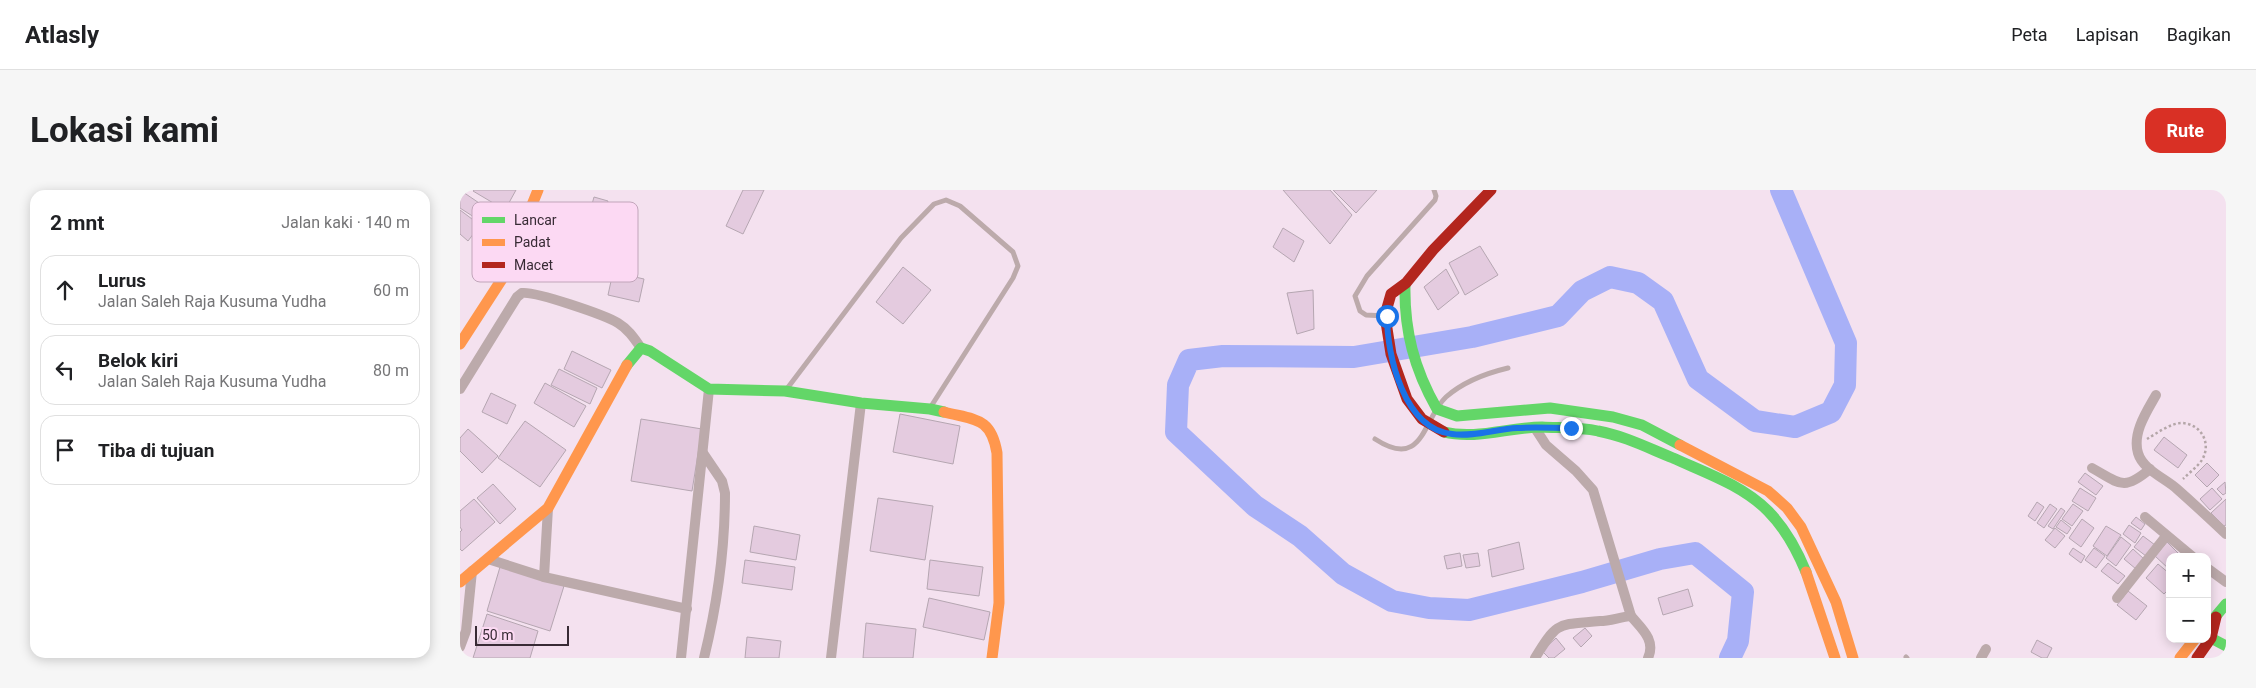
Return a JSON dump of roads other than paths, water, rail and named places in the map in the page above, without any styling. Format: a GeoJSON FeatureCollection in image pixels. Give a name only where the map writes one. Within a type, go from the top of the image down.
{"type":"FeatureCollection","features":[{"type":"Feature","properties":{"kind":"street"},"geometry":{"type":"LineString","coordinates":[[534,202],[538,190]]}},
{"type":"Feature","properties":{"kind":"street"},"geometry":{"type":"LineString","coordinates":[[1491,190],[1437,246],[1405,284],[1392,293],[1389,298],[1387,334],[1399,383],[1413,409],[1429,425],[1452,434],[1534,428],[1589,428],[1616,434],[1709,474],[1744,492],[1768,510],[1784,529],[1808,577],[1836,658]]}},
{"type":"Feature","properties":{"kind":"street"},"geometry":{"type":"LineString","coordinates":[[460,344],[500,282]]}},
{"type":"Feature","properties":{"kind":"street"},"geometry":{"type":"LineString","coordinates":[[1405,284],[1404,302],[1408,336],[1418,375],[1438,409],[1457,416],[1550,408],[1613,417],[1642,424],[1768,491],[1787,508],[1801,527],[1836,602],[1853,658]]}},
{"type":"Feature","properties":{"kind":"street"},"geometry":{"type":"LineString","coordinates":[[460,389],[517,297],[522,293],[538,294],[617,323],[632,334],[641,348],[650,351],[709,389],[785,391],[861,403],[930,409],[979,421],[990,428],[995,440],[999,602],[992,658]]}},
{"type":"Feature","properties":{"kind":"street"},"geometry":{"type":"LineString","coordinates":[[460,582],[548,508],[630,359],[641,348]]}},
{"type":"Feature","properties":{"kind":"street"},"geometry":{"type":"LineString","coordinates":[[681,658],[709,389]]}},
{"type":"Feature","properties":{"kind":"street"},"geometry":{"type":"LineString","coordinates":[[2156,395],[2143,418],[2138,454],[2150,469],[2175,487],[2226,534]]}},
{"type":"Feature","properties":{"kind":"street"},"geometry":{"type":"LineString","coordinates":[[831,658],[861,403]]}},
{"type":"Feature","properties":{"kind":"street"},"geometry":{"type":"LineString","coordinates":[[1534,428],[1546,445],[1576,471],[1593,490],[1631,616],[1651,641],[1652,648],[1648,658]]}},
{"type":"Feature","properties":{"kind":"street"},"geometry":{"type":"LineString","coordinates":[[703,453],[722,481],[725,493],[720,565],[710,633],[704,658]]}},
{"type":"Feature","properties":{"kind":"street"},"geometry":{"type":"LineString","coordinates":[[2092,468],[2125,484],[2134,482],[2150,469]]}},
{"type":"Feature","properties":{"kind":"street"},"geometry":{"type":"LineString","coordinates":[[544,577],[548,508]]}},
{"type":"Feature","properties":{"kind":"street"},"geometry":{"type":"LineString","coordinates":[[2145,517],[2188,553]]}},
{"type":"Feature","properties":{"kind":"street"},"geometry":{"type":"LineString","coordinates":[[2117,598],[2166,536]]}},
{"type":"Feature","properties":{"kind":"street"},"geometry":{"type":"LineString","coordinates":[[488,559],[544,577],[687,609]]}},
{"type":"Feature","properties":{"kind":"street"},"geometry":{"type":"LineString","coordinates":[[460,647],[466,631],[472,570]]}},
{"type":"Feature","properties":{"kind":"street"},"geometry":{"type":"LineString","coordinates":[[2211,571],[2226,582]]}},
{"type":"Feature","properties":{"kind":"street"},"geometry":{"type":"LineString","coordinates":[[2211,622],[2226,604]]}},
{"type":"Feature","properties":{"kind":"street"},"geometry":{"type":"LineString","coordinates":[[1535,658],[1544,641],[1560,626],[1570,622],[1602,621],[1631,616]]}},
{"type":"Feature","properties":{"kind":"street"},"geometry":{"type":"LineString","coordinates":[[2211,631],[2216,617]]}},
{"type":"Feature","properties":{"kind":"street"},"geometry":{"type":"LineString","coordinates":[[2211,638],[2226,646]]}},
{"type":"Feature","properties":{"kind":"street"},"geometry":{"type":"LineString","coordinates":[[2180,658],[2192,643]]}},
{"type":"Feature","properties":{"kind":"street"},"geometry":{"type":"LineString","coordinates":[[2197,658],[2206,643]]}},
{"type":"Feature","properties":{"kind":"lane"},"geometry":{"type":"LineString","coordinates":[[1387,316],[1366,315],[1360,312],[1357,308],[1356,296],[1367,276],[1435,200],[1434,190]]}},
{"type":"Feature","properties":{"kind":"lane"},"geometry":{"type":"LineString","coordinates":[[785,391],[901,238],[934,204],[946,200],[960,206],[1013,252],[1018,266],[1013,278],[930,409]]}},
{"type":"Feature","properties":{"kind":"lane"},"geometry":{"type":"LineString","coordinates":[[1375,440],[1387,447],[1404,448],[1422,438],[1446,397],[1483,374],[1508,368]]}},
{"type":"Feature","properties":{"kind":"waterway"},"geometry":{"type":"LineString","coordinates":[[1730,658],[1738,641],[1743,592],[1695,553],[1660,559],[1582,582],[1469,610],[1429,608],[1392,601],[1343,574],[1300,536],[1255,506],[1176,432],[1178,385],[1189,360],[1223,356],[1354,357],[1472,337],[1558,316],[1582,291],[1610,277],[1638,283],[1663,301],[1698,379],[1755,421],[1795,427],[1831,412],[1845,385],[1846,343],[1781,190]]}}]}
